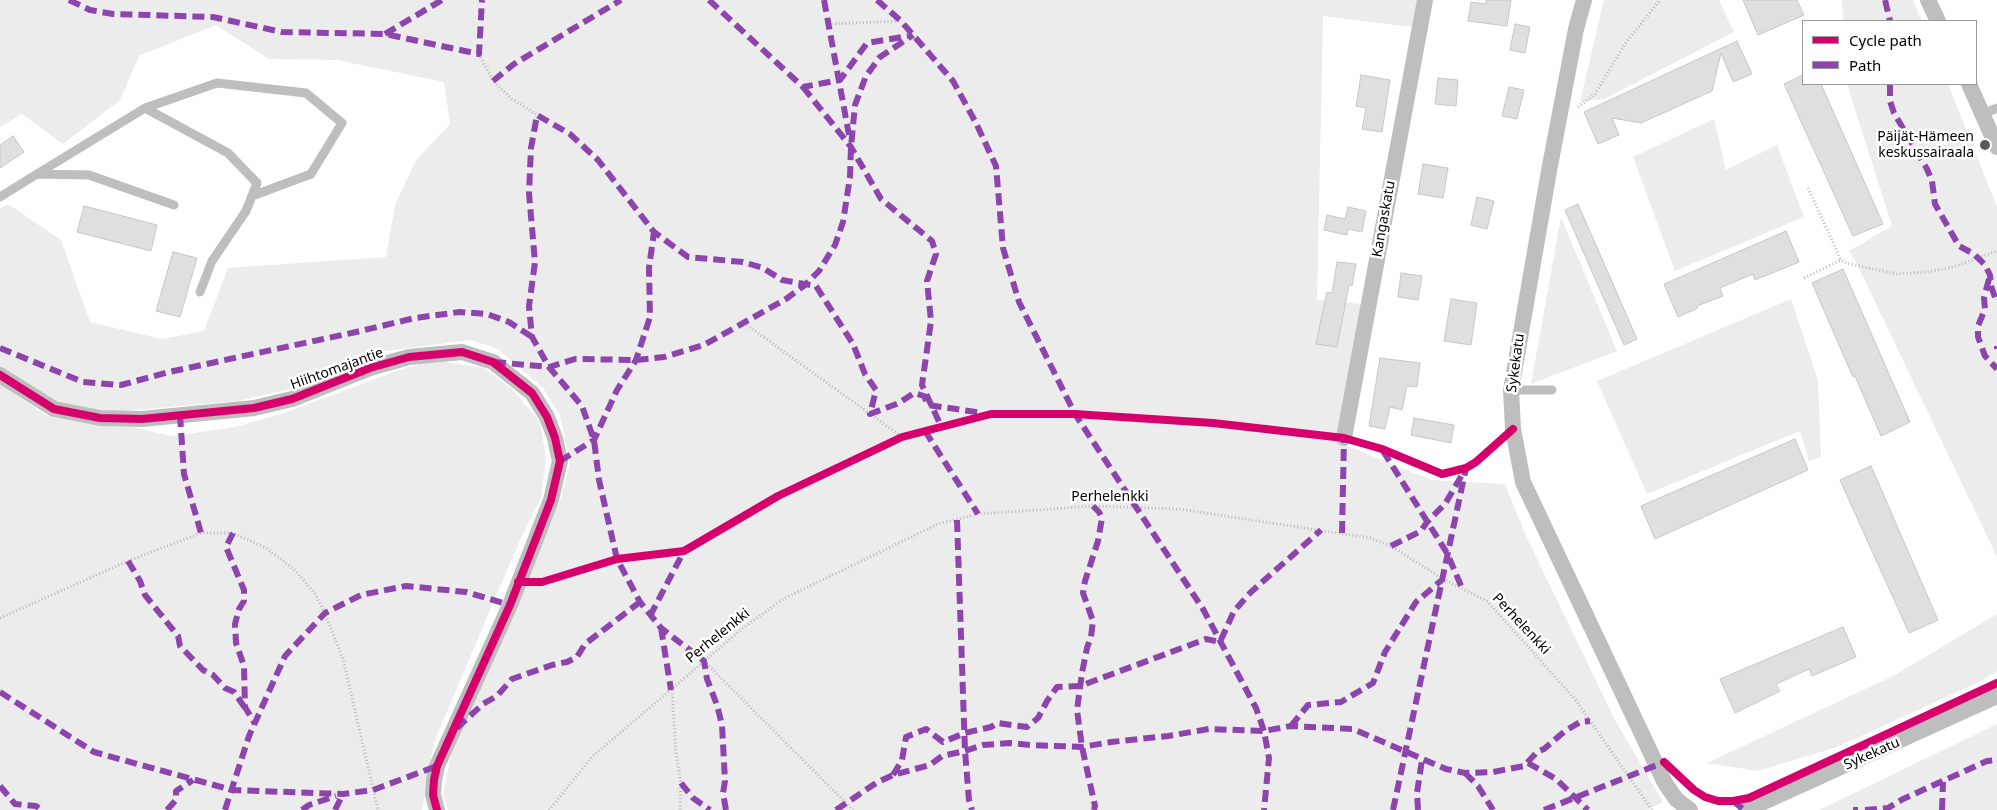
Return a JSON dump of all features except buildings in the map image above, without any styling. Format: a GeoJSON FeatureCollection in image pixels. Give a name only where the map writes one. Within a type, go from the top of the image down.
{"type":"FeatureCollection","features":[{"type":"Feature","properties":{"kind":"street","name":"Kangaskatu"},"geometry":{"type":"LineString","coordinates":[[1344,438],[1425,0]]}},
{"type":"Feature","properties":{"kind":"street","name":"Sykekatu"},"geometry":{"type":"LineString","coordinates":[[1584,0],[1576,29],[1548,171],[1511,390],[1513,429],[1523,482],[1666,783],[1676,799],[1690,810]]}},
{"type":"Feature","properties":{"kind":"street"},"geometry":{"type":"LineString","coordinates":[[1928,0],[1938,20]]}},
{"type":"Feature","properties":{"kind":"street"},"geometry":{"type":"LineString","coordinates":[[1970,85],[1990,111],[1997,147]]}},
{"type":"Feature","properties":{"kind":"street","name":"Hiihtomajantie"},"geometry":{"type":"LineString","coordinates":[[0,375],[54,409],[100,418],[142,419],[254,408],[292,400],[370,368],[409,357],[462,352],[493,362],[532,393],[548,417],[560,462],[551,500],[510,605],[437,766],[434,780],[437,810]]}},
{"type":"Feature","properties":{"kind":"street","name":"Sykekatu"},"geometry":{"type":"LineString","coordinates":[[1746,810],[1997,696]]}},
{"type":"Feature","properties":{"kind":"lane"},"geometry":{"type":"LineString","coordinates":[[0,197],[145,108],[217,83],[306,93],[342,124],[311,174],[252,196]]}},
{"type":"Feature","properties":{"kind":"lane"},"geometry":{"type":"LineString","coordinates":[[145,108],[228,153],[257,183],[246,211],[212,261],[200,292]]}},
{"type":"Feature","properties":{"kind":"lane"},"geometry":{"type":"LineString","coordinates":[[37,174],[89,175],[174,205]]}},
{"type":"Feature","properties":{"kind":"lane"},"geometry":{"type":"LineString","coordinates":[[1511,390],[1552,390]]}},
{"type":"Feature","properties":{"kind":"path"},"geometry":{"type":"LineString","coordinates":[[1571,112],[1595,94],[1625,44],[1660,0]]}},
{"type":"Feature","properties":{"kind":"path"},"geometry":{"type":"LineString","coordinates":[[828,24],[901,21]]}},
{"type":"Feature","properties":{"kind":"path"},"geometry":{"type":"LineString","coordinates":[[479,54],[493,81],[512,99],[537,115]]}},
{"type":"Feature","properties":{"kind":"path"},"geometry":{"type":"LineString","coordinates":[[1808,188],[1841,260]]}},
{"type":"Feature","properties":{"kind":"path"},"geometry":{"type":"LineString","coordinates":[[1804,278],[1841,260],[1896,274],[1950,268],[1997,251]]}},
{"type":"Feature","properties":{"kind":"path"},"geometry":{"type":"LineString","coordinates":[[744,323],[906,436]]}},
{"type":"Feature","properties":{"kind":"path"},"geometry":{"type":"LineString","coordinates":[[894,441],[906,436]]}},
{"type":"Feature","properties":{"kind":"path"},"geometry":{"type":"LineString","coordinates":[[0,618],[128,561],[201,533],[233,533],[266,548],[296,571],[315,594],[326,613],[344,659],[378,810]]}},
{"type":"Feature","properties":{"kind":"path"},"geometry":{"type":"LineString","coordinates":[[704,661],[853,810]]}},
{"type":"Feature","properties":{"kind":"path"},"geometry":{"type":"LineString","coordinates":[[672,690],[676,754],[681,783],[680,810]]}},
{"type":"Feature","properties":{"kind":"shaded area"},"geometry":{"type":"Polygon","coordinates":[[[0,0],[1417,0],[1412,27],[1323,16],[1317,300],[1362,304],[1343,444],[1431,480],[1505,484],[1527,538],[1615,720],[1663,802],[1647,810],[448,810],[443,797],[452,748],[560,501],[570,464],[560,415],[543,388],[498,349],[471,340],[378,352],[302,386],[239,401],[101,413],[56,404],[0,369],[0,208],[8,204],[61,240],[90,322],[162,339],[204,331],[228,268],[386,257],[395,205],[416,160],[450,124],[444,82],[337,60],[269,59],[216,25],[139,56],[120,100],[63,144],[22,114],[0,127],[0,0]]]}},
{"type":"Feature","properties":{"kind":"shaded area"},"geometry":{"type":"Polygon","coordinates":[[[1604,0],[1719,0],[1734,32],[1604,99],[1580,102],[1604,0]]]}},
{"type":"Feature","properties":{"kind":"shaded area"},"geometry":{"type":"Polygon","coordinates":[[[1842,0],[1913,0],[1922,20],[1843,20],[1842,0]]]}},
{"type":"Feature","properties":{"kind":"shaded area"},"geometry":{"type":"Polygon","coordinates":[[[1847,85],[1948,85],[1997,207],[1997,557],[1849,251],[1892,226],[1847,85]]]}},
{"type":"Feature","properties":{"kind":"shaded area"},"geometry":{"type":"Polygon","coordinates":[[[1714,119],[1726,170],[1777,145],[1804,217],[1675,271],[1633,157],[1714,119]]]}},
{"type":"Feature","properties":{"kind":"shaded area"},"geometry":{"type":"Polygon","coordinates":[[[1561,217],[1617,351],[1531,384],[1561,217]]]}},
{"type":"Feature","properties":{"kind":"shaded area"},"geometry":{"type":"Polygon","coordinates":[[[1791,299],[1818,380],[1821,457],[1809,461],[1800,431],[1647,494],[1597,381],[1791,299]]]}},
{"type":"Feature","properties":{"kind":"shaded area"},"geometry":{"type":"Polygon","coordinates":[[[434,360],[484,368],[512,389],[540,422],[546,457],[541,498],[520,540],[434,742],[422,810],[0,810],[0,384],[47,416],[100,426],[132,427],[172,436],[235,427],[290,411],[399,370],[434,360]]]}},
{"type":"Feature","properties":{"kind":"shaded area"},"geometry":{"type":"Polygon","coordinates":[[[1997,614],[1997,671],[1979,682],[1837,747],[1758,771],[1707,763],[1895,675],[1997,614]]]}},
{"type":"Feature","properties":{"kind":"shaded area"},"geometry":{"type":"Polygon","coordinates":[[[1997,724],[1997,810],[1819,810],[1964,740],[1997,724]]]}},
{"type":"Feature","properties":{"kind":"marked path"},"geometry":{"type":"LineString","coordinates":[[69,0],[90,10],[113,14],[213,17],[282,32],[385,34],[479,54],[482,0]]}},
{"type":"Feature","properties":{"kind":"marked path"},"geometry":{"type":"LineString","coordinates":[[385,34],[442,0]]}},
{"type":"Feature","properties":{"kind":"marked path"},"geometry":{"type":"LineString","coordinates":[[493,81],[514,64],[621,0]]}},
{"type":"Feature","properties":{"kind":"marked path"},"geometry":{"type":"LineString","coordinates":[[709,0],[803,87],[840,80],[867,43],[908,36]]}},
{"type":"Feature","properties":{"kind":"marked path"},"geometry":{"type":"LineString","coordinates":[[824,0],[849,135]]}},
{"type":"Feature","properties":{"kind":"marked path"},"geometry":{"type":"LineString","coordinates":[[877,0],[901,21],[953,81],[976,123],[996,166],[1003,248],[1019,302],[1075,414],[1203,609],[1256,708],[1264,731],[1269,758],[1264,810]]}},
{"type":"Feature","properties":{"kind":"marked path"},"geometry":{"type":"LineString","coordinates":[[1885,0],[1890,20]]}},
{"type":"Feature","properties":{"kind":"marked path"},"geometry":{"type":"LineString","coordinates":[[494,362],[549,367],[575,359],[636,360],[664,357],[704,345],[786,299],[805,285],[819,271],[835,245],[843,222],[850,177],[855,105],[866,76],[880,57],[913,35]]}},
{"type":"Feature","properties":{"kind":"marked path"},"geometry":{"type":"LineString","coordinates":[[1890,85],[1890,101],[1894,113],[1927,169],[1932,181],[1935,204],[1959,246],[1974,254],[1985,265],[1990,275],[1991,286],[1997,303]]}},
{"type":"Feature","properties":{"kind":"marked path"},"geometry":{"type":"LineString","coordinates":[[803,87],[851,147],[881,199],[932,241],[936,254],[927,281],[931,321],[922,385],[941,426]]}},
{"type":"Feature","properties":{"kind":"marked path"},"geometry":{"type":"LineString","coordinates":[[726,810],[723,793],[725,781],[722,725],[707,679],[704,661],[661,628],[640,602],[617,559],[599,480],[594,440],[582,406],[549,367],[532,337],[529,306],[535,262],[529,193],[531,148],[537,115],[570,134],[598,160],[654,232],[688,257],[743,262],[763,268],[782,280],[816,286],[853,344],[865,374],[876,390],[870,414],[899,403],[914,393],[924,396],[928,405],[983,413]]}},
{"type":"Feature","properties":{"kind":"marked path"},"geometry":{"type":"LineString","coordinates":[[560,461],[594,440],[617,390],[636,360],[650,317],[649,268],[654,232]]}},
{"type":"Feature","properties":{"kind":"marked path"},"geometry":{"type":"LineString","coordinates":[[1989,279],[1984,298],[1985,309],[1978,326],[1978,337],[1985,356],[1997,369]]}},
{"type":"Feature","properties":{"kind":"marked path"},"geometry":{"type":"LineString","coordinates":[[0,348],[83,382],[121,385],[169,372],[415,318],[460,312],[487,314],[509,322],[532,337]]}},
{"type":"Feature","properties":{"kind":"marked path"},"geometry":{"type":"LineString","coordinates":[[180,415],[184,474],[201,533]]}},
{"type":"Feature","properties":{"kind":"marked path"},"geometry":{"type":"LineString","coordinates":[[925,431],[978,514]]}},
{"type":"Feature","properties":{"kind":"marked path"},"geometry":{"type":"LineString","coordinates":[[1342,533],[1344,438]]}},
{"type":"Feature","properties":{"kind":"marked path"},"geometry":{"type":"LineString","coordinates":[[1383,451],[1447,553],[1462,588]]}},
{"type":"Feature","properties":{"kind":"marked path"},"geometry":{"type":"LineString","coordinates":[[1393,810],[1466,468]]}},
{"type":"Feature","properties":{"kind":"marked path"},"geometry":{"type":"LineString","coordinates":[[1391,546],[1421,531],[1445,504],[1462,475]]}},
{"type":"Feature","properties":{"kind":"marked path"},"geometry":{"type":"LineString","coordinates":[[1093,506],[1102,518],[1098,541],[1083,593],[1093,621],[1082,673],[1077,710],[1082,747],[1095,806],[1094,810]]}},
{"type":"Feature","properties":{"kind":"marked path"},"geometry":{"type":"LineString","coordinates":[[957,520],[965,751],[969,800],[972,810]]}},
{"type":"Feature","properties":{"kind":"marked path"},"geometry":{"type":"LineString","coordinates":[[893,775],[902,760],[906,737],[926,729],[943,742],[965,733],[991,727],[997,723],[1027,727],[1038,718],[1057,687],[1080,686],[1206,639],[1220,642],[1234,611],[1251,592],[1321,530]]}},
{"type":"Feature","properties":{"kind":"marked path"},"geometry":{"type":"LineString","coordinates":[[233,533],[226,547],[244,590],[244,601],[239,609],[235,624],[236,643],[244,666],[245,707],[255,724]]}},
{"type":"Feature","properties":{"kind":"marked path"},"geometry":{"type":"LineString","coordinates":[[650,616],[684,551]]}},
{"type":"Feature","properties":{"kind":"marked path"},"geometry":{"type":"LineString","coordinates":[[128,561],[140,581],[145,595],[178,636],[180,646],[203,670],[213,675],[225,688],[234,692],[245,708]]}},
{"type":"Feature","properties":{"kind":"marked path"},"geometry":{"type":"LineString","coordinates":[[1291,726],[1308,705],[1341,702],[1373,683],[1385,652],[1416,602],[1443,579]]}},
{"type":"Feature","properties":{"kind":"marked path"},"geometry":{"type":"LineString","coordinates":[[225,810],[249,736],[285,656],[325,613],[361,595],[406,586],[466,592],[510,605]]}},
{"type":"Feature","properties":{"kind":"marked path"},"geometry":{"type":"LineString","coordinates":[[457,728],[483,704],[497,696],[512,679],[552,665],[567,662],[577,657],[585,644],[640,602]]}},
{"type":"Feature","properties":{"kind":"marked path"},"geometry":{"type":"LineString","coordinates":[[661,628],[671,690]]}},
{"type":"Feature","properties":{"kind":"marked path"},"geometry":{"type":"LineString","coordinates":[[0,692],[94,752],[232,790],[343,794],[373,790],[437,766]]}},
{"type":"Feature","properties":{"kind":"marked path"},"geometry":{"type":"LineString","coordinates":[[836,810],[876,783],[893,775],[930,765],[942,756],[983,745],[1009,743],[1082,747],[1209,729],[1264,731],[1291,726],[1353,729],[1446,769],[1465,773],[1493,772],[1524,766],[1537,752],[1544,749],[1565,731],[1580,722],[1590,721]]}},
{"type":"Feature","properties":{"kind":"marked path"},"geometry":{"type":"LineString","coordinates":[[1418,810],[1417,793],[1422,760]]}},
{"type":"Feature","properties":{"kind":"marked path"},"geometry":{"type":"LineString","coordinates":[[1865,810],[1888,808],[1903,799],[1987,761],[1997,760]]}},
{"type":"Feature","properties":{"kind":"marked path"},"geometry":{"type":"LineString","coordinates":[[1528,763],[1556,779],[1588,810]]}},
{"type":"Feature","properties":{"kind":"marked path"},"geometry":{"type":"LineString","coordinates":[[1544,810],[1657,765]]}},
{"type":"Feature","properties":{"kind":"marked path"},"geometry":{"type":"LineString","coordinates":[[1465,773],[1478,786],[1493,810]]}},
{"type":"Feature","properties":{"kind":"marked path"},"geometry":{"type":"LineString","coordinates":[[167,810],[176,800],[176,791],[193,780]]}},
{"type":"Feature","properties":{"kind":"marked path"},"geometry":{"type":"LineString","coordinates":[[1942,810],[1943,782]]}},
{"type":"Feature","properties":{"kind":"marked path"},"geometry":{"type":"LineString","coordinates":[[681,783],[693,798],[710,810]]}},
{"type":"Feature","properties":{"kind":"marked path"},"geometry":{"type":"LineString","coordinates":[[0,786],[15,804],[36,806],[41,810]]}},
{"type":"Feature","properties":{"kind":"marked path"},"geometry":{"type":"LineString","coordinates":[[335,810],[343,794]]}},
{"type":"Feature","properties":{"kind":"marked path"},"geometry":{"type":"LineString","coordinates":[[302,810],[309,805],[336,796]]}},
{"type":"Feature","properties":{"kind":"marked path"},"geometry":{"type":"LineString","coordinates":[[1733,801],[1744,810]]}},
{"type":"Feature","properties":{"kind":"marked path"},"geometry":{"type":"LineString","coordinates":[[1853,810],[1858,810]]}},
{"type":"Feature","properties":{"kind":"cycle path"},"geometry":{"type":"LineString","coordinates":[[0,375],[54,409],[100,418],[142,419],[254,408],[292,399],[370,368],[409,357],[462,352],[493,362],[532,393],[547,417],[555,438],[560,461],[551,500],[510,605],[437,766],[433,795],[437,810]]}},
{"type":"Feature","properties":{"kind":"cycle path"},"geometry":{"type":"LineString","coordinates":[[518,582],[542,582],[617,559],[684,551],[778,496],[902,437],[991,414],[1075,414],[1213,423],[1344,438],[1382,449],[1442,474],[1466,468],[1476,462],[1513,429]]}},
{"type":"Feature","properties":{"kind":"cycle path"},"geometry":{"type":"LineString","coordinates":[[1664,762],[1694,790],[1705,797],[1718,801],[1749,798],[1997,683]]}},
{"type":"Feature","properties":{"kind":"place","name":"Päijät-Hämeen keskussairaala"},"geometry":{"type":"Point","coordinates":[1985,145]}}]}
